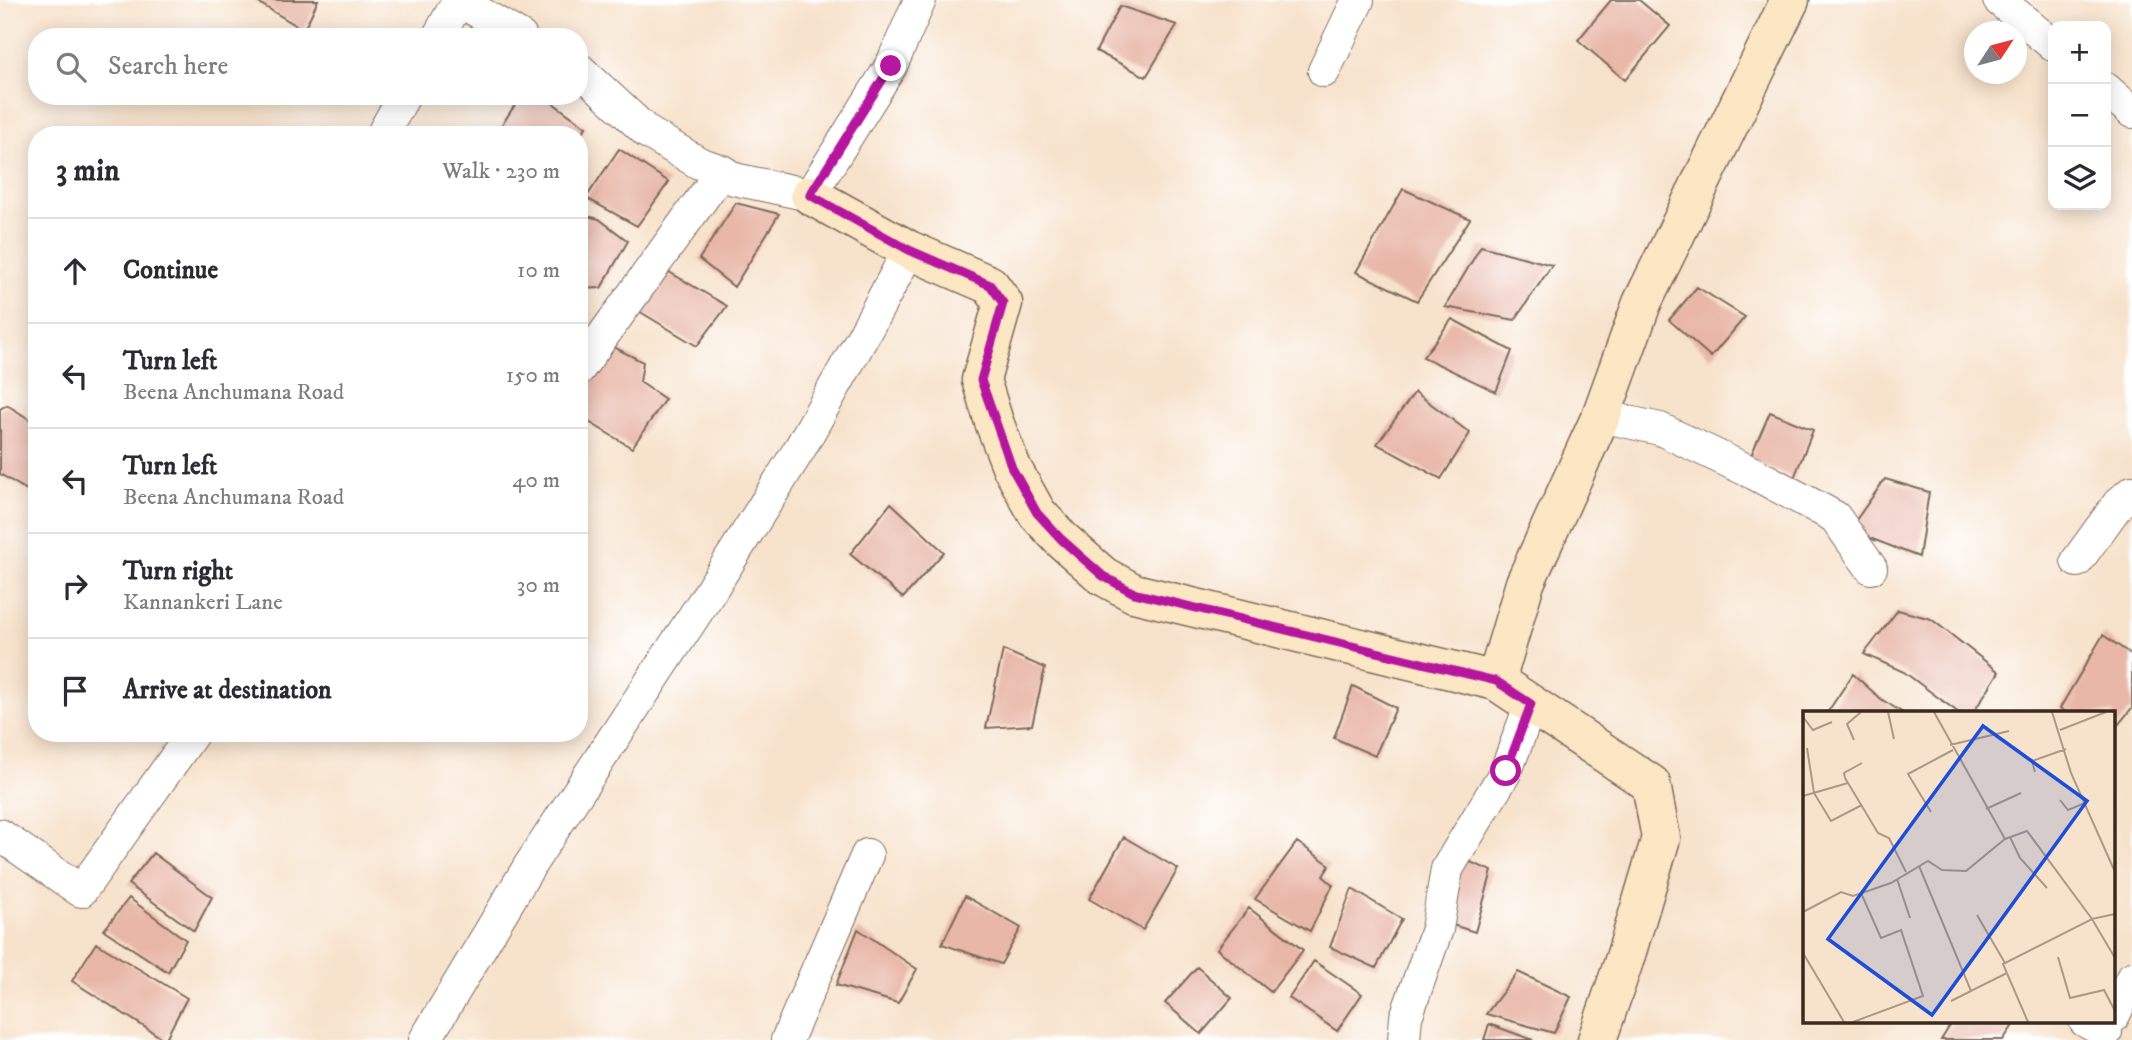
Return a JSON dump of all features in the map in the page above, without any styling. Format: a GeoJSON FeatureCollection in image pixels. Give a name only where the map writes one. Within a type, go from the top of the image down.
{"type":"FeatureCollection","features":[{"type":"Feature","properties":{"kind":"street"},"geometry":{"type":"LineString","coordinates":[[443,28],[458,0],[506,28]]}},
{"type":"Feature","properties":{"kind":"street"},"geometry":{"type":"LineString","coordinates":[[810,195],[891,66],[920,0]]}},
{"type":"Feature","properties":{"kind":"street"},"geometry":{"type":"LineString","coordinates":[[1325,71],[1358,0]]}},
{"type":"Feature","properties":{"kind":"street"},"geometry":{"type":"LineString","coordinates":[[1496,681],[1525,583],[1601,416],[1642,303],[1790,0]]}},
{"type":"Feature","properties":{"kind":"street"},"geometry":{"type":"LineString","coordinates":[[1999,0],[2048,41]]}},
{"type":"Feature","properties":{"kind":"street"},"geometry":{"type":"LineString","coordinates":[[588,77],[648,132],[699,163],[722,171],[734,179],[810,195],[909,250],[990,285],[1003,303],[981,380],[994,422],[1012,468],[1037,513],[1061,539],[1103,576],[1134,593],[1496,681],[1651,784],[1661,838],[1626,958],[1597,1040]]}},
{"type":"Feature","properties":{"kind":"street"},"geometry":{"type":"LineString","coordinates":[[2111,93],[2132,112]]}},
{"type":"Feature","properties":{"kind":"street"},"geometry":{"type":"LineString","coordinates":[[387,126],[399,105]]}},
{"type":"Feature","properties":{"kind":"street"},"geometry":{"type":"LineString","coordinates":[[588,357],[722,171]]}},
{"type":"Feature","properties":{"kind":"street"},"geometry":{"type":"LineString","coordinates":[[425,1040],[530,865],[706,598],[799,450],[909,250]]}},
{"type":"Feature","properties":{"kind":"street"},"geometry":{"type":"LineString","coordinates":[[1601,416],[1660,429],[1755,474],[1835,517],[1871,568]]}},
{"type":"Feature","properties":{"kind":"street"},"geometry":{"type":"LineString","coordinates":[[2077,561],[2119,503],[2132,492]]}},
{"type":"Feature","properties":{"kind":"street"},"geometry":{"type":"LineString","coordinates":[[1404,1040],[1406,1017],[1437,929],[1447,869],[1506,771],[1531,704]]}},
{"type":"Feature","properties":{"kind":"street"},"geometry":{"type":"LineString","coordinates":[[0,835],[81,891],[187,742]]}},
{"type":"Feature","properties":{"kind":"street"},"geometry":{"type":"LineString","coordinates":[[787,1040],[867,855]]}},
{"type":"Feature","properties":{"kind":"street"},"geometry":{"type":"LineString","coordinates":[[2114,1008],[2132,978]]}},
{"type":"Feature","properties":{"kind":"building"},"geometry":{"type":"Polygon","coordinates":[[[254,0],[318,0],[305,28],[254,0]]]}},
{"type":"Feature","properties":{"kind":"building"},"geometry":{"type":"Polygon","coordinates":[[[1611,0],[1639,0],[1670,26],[1625,80],[1578,40],[1611,0]]]}},
{"type":"Feature","properties":{"kind":"building"},"geometry":{"type":"Polygon","coordinates":[[[1120,6],[1177,25],[1146,77],[1096,51],[1120,6]]]}},
{"type":"Feature","properties":{"kind":"building"},"geometry":{"type":"Polygon","coordinates":[[[515,105],[555,105],[585,126],[501,126],[515,105]]]}},
{"type":"Feature","properties":{"kind":"building"},"geometry":{"type":"Polygon","coordinates":[[[619,149],[669,182],[637,226],[588,199],[588,195],[619,149]]]}},
{"type":"Feature","properties":{"kind":"building"},"geometry":{"type":"Polygon","coordinates":[[[1403,189],[1470,219],[1417,301],[1356,272],[1403,189]]]}},
{"type":"Feature","properties":{"kind":"building"},"geometry":{"type":"Polygon","coordinates":[[[736,203],[779,214],[734,287],[699,259],[736,203]]]}},
{"type":"Feature","properties":{"kind":"building"},"geometry":{"type":"Polygon","coordinates":[[[588,216],[599,219],[628,241],[601,288],[588,289],[588,216]]]}},
{"type":"Feature","properties":{"kind":"building"},"geometry":{"type":"Polygon","coordinates":[[[1481,246],[1552,265],[1515,320],[1445,307],[1481,246]]]}},
{"type":"Feature","properties":{"kind":"building"},"geometry":{"type":"Polygon","coordinates":[[[659,266],[727,306],[697,346],[632,307],[659,266]]]}},
{"type":"Feature","properties":{"kind":"building"},"geometry":{"type":"Polygon","coordinates":[[[1697,287],[1745,317],[1711,357],[1669,320],[1697,287]]]}},
{"type":"Feature","properties":{"kind":"building"},"geometry":{"type":"Polygon","coordinates":[[[1452,319],[1512,351],[1496,392],[1423,357],[1452,319]]]}},
{"type":"Feature","properties":{"kind":"building"},"geometry":{"type":"Polygon","coordinates":[[[608,344],[643,362],[640,382],[665,399],[632,448],[588,421],[588,370],[608,344]]]}},
{"type":"Feature","properties":{"kind":"building"},"geometry":{"type":"Polygon","coordinates":[[[1415,392],[1470,433],[1441,479],[1377,444],[1415,392]]]}},
{"type":"Feature","properties":{"kind":"building"},"geometry":{"type":"Polygon","coordinates":[[[7,405],[28,418],[28,491],[0,474],[0,409],[7,405]]]}},
{"type":"Feature","properties":{"kind":"building"},"geometry":{"type":"Polygon","coordinates":[[[1770,412],[1813,430],[1794,478],[1749,460],[1770,412]]]}},
{"type":"Feature","properties":{"kind":"building"},"geometry":{"type":"Polygon","coordinates":[[[1885,479],[1929,492],[1919,557],[1849,530],[1885,479]]]}},
{"type":"Feature","properties":{"kind":"building"},"geometry":{"type":"Polygon","coordinates":[[[891,503],[944,552],[903,598],[850,554],[891,503]]]}},
{"type":"Feature","properties":{"kind":"building"},"geometry":{"type":"Polygon","coordinates":[[[1898,610],[1931,619],[1999,672],[1974,711],[1956,711],[1904,672],[1864,654],[1898,610]]]}},
{"type":"Feature","properties":{"kind":"building"},"geometry":{"type":"Polygon","coordinates":[[[2103,635],[2132,655],[2132,708],[2114,730],[2114,711],[2064,711],[2060,708],[2103,635]]]}},
{"type":"Feature","properties":{"kind":"building"},"geometry":{"type":"Polygon","coordinates":[[[1003,650],[1045,668],[1032,725],[986,728],[1003,650]]]}},
{"type":"Feature","properties":{"kind":"building"},"geometry":{"type":"Polygon","coordinates":[[[1853,674],[1881,699],[1900,711],[1828,711],[1853,674]]]}},
{"type":"Feature","properties":{"kind":"building"},"geometry":{"type":"Polygon","coordinates":[[[1353,686],[1396,708],[1375,756],[1334,738],[1353,686]]]}},
{"type":"Feature","properties":{"kind":"building"},"geometry":{"type":"Polygon","coordinates":[[[1124,837],[1178,869],[1143,930],[1089,899],[1124,837]]]}},
{"type":"Feature","properties":{"kind":"building"},"geometry":{"type":"Polygon","coordinates":[[[1297,842],[1330,865],[1323,876],[1333,885],[1310,931],[1255,899],[1297,842]]]}},
{"type":"Feature","properties":{"kind":"building"},"geometry":{"type":"Polygon","coordinates":[[[153,853],[212,897],[194,931],[128,884],[153,853]]]}},
{"type":"Feature","properties":{"kind":"building"},"geometry":{"type":"Polygon","coordinates":[[[1463,859],[1492,871],[1475,932],[1446,923],[1463,859]]]}},
{"type":"Feature","properties":{"kind":"building"},"geometry":{"type":"Polygon","coordinates":[[[1352,889],[1402,919],[1376,968],[1330,947],[1352,889]]]}},
{"type":"Feature","properties":{"kind":"building"},"geometry":{"type":"Polygon","coordinates":[[[965,896],[1021,928],[1001,964],[942,944],[965,896]]]}},
{"type":"Feature","properties":{"kind":"building"},"geometry":{"type":"Polygon","coordinates":[[[129,898],[186,940],[168,972],[104,930],[129,898]]]}},
{"type":"Feature","properties":{"kind":"building"},"geometry":{"type":"Polygon","coordinates":[[[1249,908],[1303,950],[1271,992],[1217,949],[1249,908]]]}},
{"type":"Feature","properties":{"kind":"building"},"geometry":{"type":"Polygon","coordinates":[[[858,929],[917,969],[898,1003],[836,985],[858,929]]]}},
{"type":"Feature","properties":{"kind":"building"},"geometry":{"type":"Polygon","coordinates":[[[96,943],[187,998],[165,1040],[72,981],[96,943]]]}},
{"type":"Feature","properties":{"kind":"building"},"geometry":{"type":"Polygon","coordinates":[[[1314,961],[1362,994],[1337,1031],[1289,998],[1314,961]]]}},
{"type":"Feature","properties":{"kind":"building"},"geometry":{"type":"Polygon","coordinates":[[[1197,967],[1232,998],[1201,1034],[1165,1003],[1197,967]]]}},
{"type":"Feature","properties":{"kind":"building"},"geometry":{"type":"Polygon","coordinates":[[[1518,972],[1571,997],[1554,1033],[1486,1014],[1518,972]]]}},
{"type":"Feature","properties":{"kind":"building"},"geometry":{"type":"Polygon","coordinates":[[[1952,1023],[2015,1023],[2003,1040],[1941,1040],[1952,1023]]]}},
{"type":"Feature","properties":{"kind":"building"},"geometry":{"type":"Polygon","coordinates":[[[1489,1024],[1533,1040],[1484,1040],[1489,1024]]]}},
{"type":"Feature","properties":{"kind":"route"},"geometry":{"type":"LineString","coordinates":[[891,66],[810,195],[909,250],[990,285],[1003,303],[981,380],[1012,468],[1037,513],[1061,539],[1103,576],[1134,593],[1496,681],[1531,704],[1506,771]]}}]}
